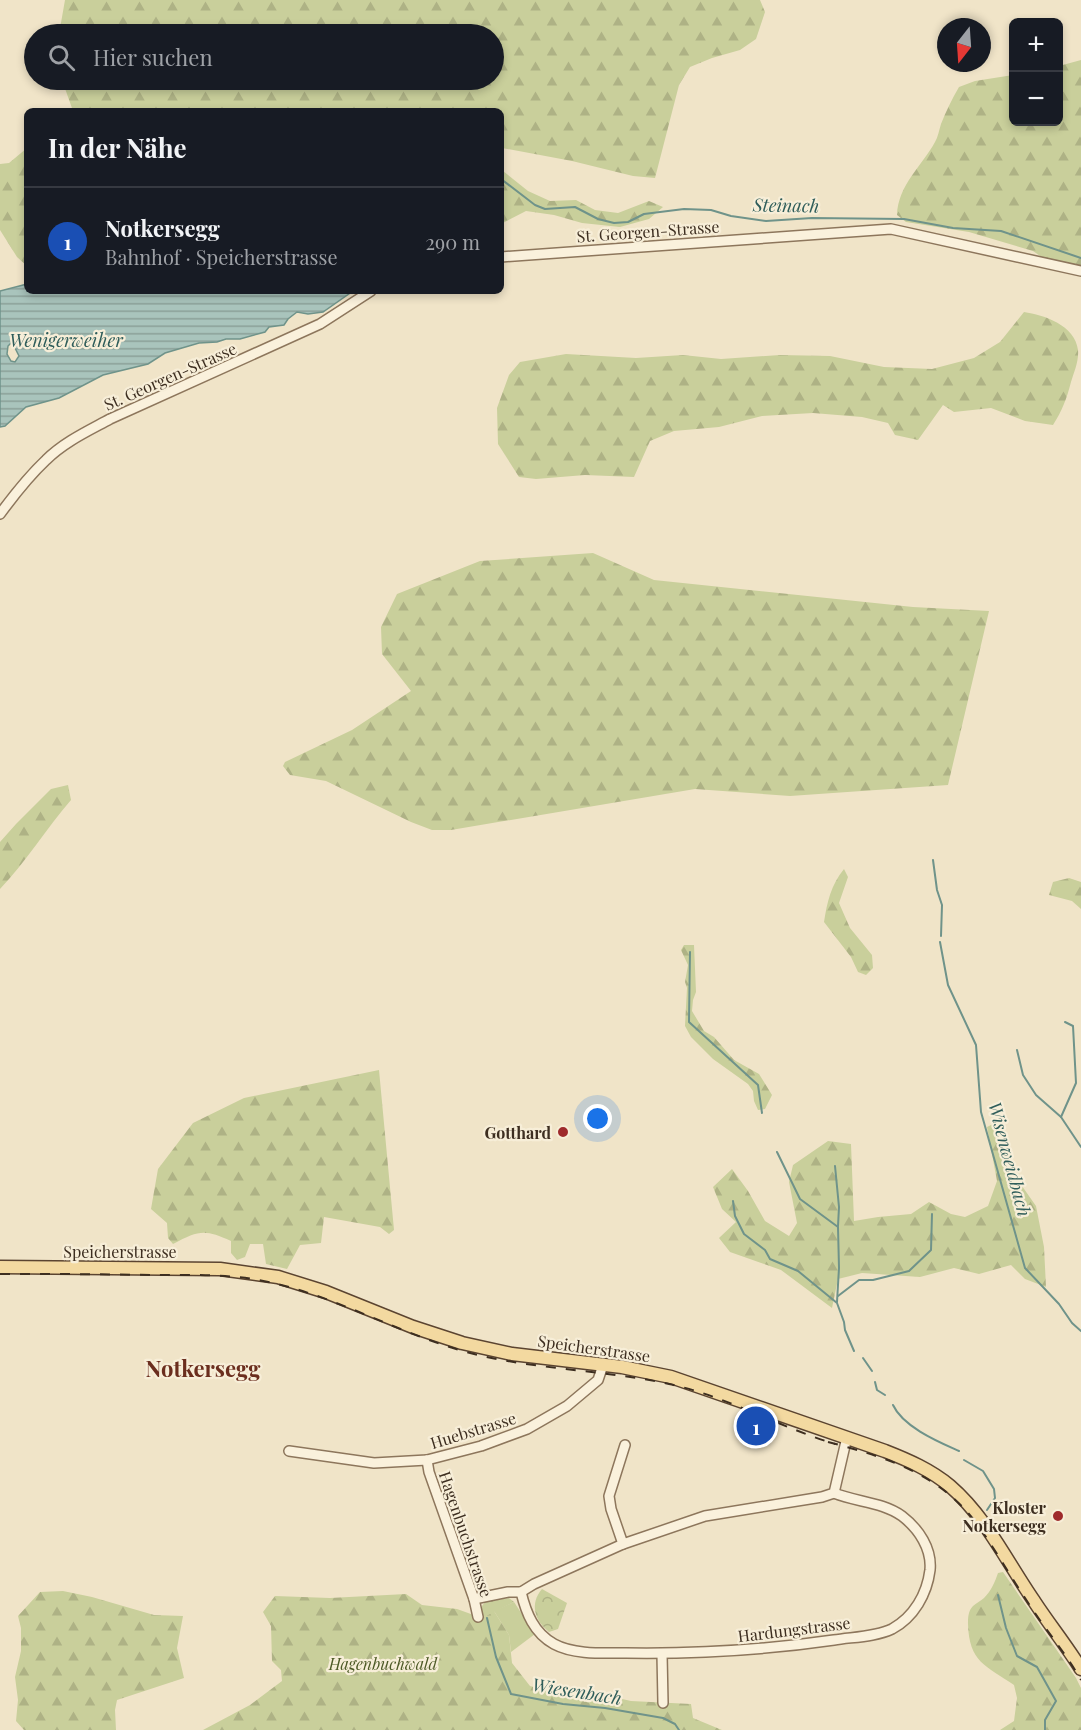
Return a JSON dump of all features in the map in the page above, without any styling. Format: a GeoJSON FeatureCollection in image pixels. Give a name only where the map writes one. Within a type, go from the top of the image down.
{"type":"FeatureCollection","features":[{"type":"Feature","properties":{"kind":"main road","name":"Speicherstrasse"},"geometry":{"type":"LineString","coordinates":[[0,1267],[175,1267],[253,1272],[278,1277],[326,1292],[413,1327],[462,1343],[512,1354],[643,1370],[686,1381],[781,1416],[847,1437],[913,1463],[941,1479],[959,1494],[986,1528],[1081,1668]]}},
{"type":"Feature","properties":{"kind":"street","name":"St. Georgen-Strasse"},"geometry":{"type":"LineString","coordinates":[[504,257],[891,229],[1081,271]]}},
{"type":"Feature","properties":{"kind":"street","name":"St. Georgen-Strasse"},"geometry":{"type":"LineString","coordinates":[[0,514],[47,459],[76,438],[119,415],[320,324],[366,294]]}},
{"type":"Feature","properties":{"kind":"street","name":"Huebstrasse"},"geometry":{"type":"LineString","coordinates":[[289,1452],[374,1463],[427,1460],[481,1446],[527,1429],[567,1406],[600,1377],[603,1365]]}},
{"type":"Feature","properties":{"kind":"street"},"geometry":{"type":"LineString","coordinates":[[834,1493],[847,1437]]}},
{"type":"Feature","properties":{"kind":"street"},"geometry":{"type":"LineString","coordinates":[[623,1544],[609,1496],[625,1445]]}},
{"type":"Feature","properties":{"kind":"street","name":"Hagenbuchstrasse"},"geometry":{"type":"LineString","coordinates":[[427,1460],[429,1472],[474,1599],[478,1617]]}},
{"type":"Feature","properties":{"kind":"street","name":"Hardungstrasse"},"geometry":{"type":"LineString","coordinates":[[474,1599],[508,1592],[521,1592],[623,1544],[705,1516],[822,1497],[834,1493],[886,1508],[901,1515],[916,1529],[926,1544],[931,1562],[929,1580],[922,1599],[909,1617],[891,1629],[872,1635],[721,1653],[605,1653],[570,1650],[555,1644],[536,1628],[528,1616],[521,1592]]}},
{"type":"Feature","properties":{"kind":"street"},"geometry":{"type":"LineString","coordinates":[[662,1654],[663,1703]]}},
{"type":"Feature","properties":{"kind":"green space"},"geometry":{"type":"Polygon","coordinates":[[[65,0],[760,0],[765,12],[756,39],[740,50],[690,67],[679,85],[655,178],[633,176],[572,161],[504,148],[504,108],[72,108],[66,90],[504,90],[504,24],[61,24],[65,0]]]}},
{"type":"Feature","properties":{"kind":"green space"},"geometry":{"type":"Polygon","coordinates":[[[1081,60],[1081,267],[1046,260],[1033,251],[969,232],[906,222],[897,215],[898,204],[906,185],[935,142],[945,114],[959,87],[975,81],[1009,76],[1009,126],[1063,126],[1063,65],[1081,60]]]}},
{"type":"Feature","properties":{"kind":"green space"},"geometry":{"type":"Polygon","coordinates":[[[24,150],[24,263],[17,257],[0,230],[0,164],[9,163],[24,150]]]}},
{"type":"Feature","properties":{"kind":"green space"},"geometry":{"type":"Polygon","coordinates":[[[504,172],[528,191],[550,201],[576,200],[595,210],[618,213],[649,201],[663,207],[649,219],[620,227],[582,223],[554,215],[526,211],[504,222],[504,172]]]}},
{"type":"Feature","properties":{"kind":"green space"},"geometry":{"type":"Polygon","coordinates":[[[1024,312],[1057,323],[1065,328],[1076,341],[1077,362],[1068,394],[1053,425],[1025,421],[991,408],[954,412],[943,405],[918,440],[895,435],[888,423],[862,417],[813,413],[762,416],[719,427],[674,431],[650,441],[634,477],[585,475],[536,479],[519,477],[498,444],[497,408],[509,375],[520,362],[566,354],[636,358],[683,355],[721,359],[780,355],[830,356],[884,367],[932,369],[974,358],[1000,342],[1024,312]]]}},
{"type":"Feature","properties":{"kind":"green space"},"geometry":{"type":"Polygon","coordinates":[[[593,553],[654,580],[913,607],[989,611],[948,785],[790,796],[695,789],[451,830],[432,830],[326,781],[290,775],[283,766],[285,762],[352,730],[411,691],[382,654],[381,627],[397,594],[480,561],[593,553]]]}},
{"type":"Feature","properties":{"kind":"green space"},"geometry":{"type":"Polygon","coordinates":[[[68,785],[71,800],[0,889],[0,842],[51,789],[68,785]]]}},
{"type":"Feature","properties":{"kind":"green space"},"geometry":{"type":"Polygon","coordinates":[[[844,869],[848,877],[839,903],[850,928],[872,955],[873,968],[866,975],[858,972],[851,957],[824,922],[830,894],[844,869]]]}},
{"type":"Feature","properties":{"kind":"green space"},"geometry":{"type":"Polygon","coordinates":[[[1069,878],[1081,882],[1081,909],[1072,901],[1049,895],[1053,882],[1069,878]]]}},
{"type":"Feature","properties":{"kind":"green space"},"geometry":{"type":"Polygon","coordinates":[[[684,945],[694,945],[696,992],[692,1011],[704,1031],[714,1037],[734,1060],[759,1074],[772,1095],[765,1109],[758,1110],[753,1091],[748,1084],[713,1059],[691,1037],[685,1026],[687,988],[685,982],[688,965],[681,950],[684,945]]]}},
{"type":"Feature","properties":{"kind":"green space"},"geometry":{"type":"Polygon","coordinates":[[[379,1070],[394,1230],[389,1234],[380,1227],[324,1217],[321,1243],[300,1245],[287,1269],[266,1264],[263,1244],[250,1244],[245,1257],[237,1260],[231,1253],[231,1241],[215,1234],[196,1234],[173,1244],[168,1238],[167,1223],[151,1209],[158,1169],[193,1123],[244,1098],[379,1070]]]}},
{"type":"Feature","properties":{"kind":"green space"},"geometry":{"type":"Polygon","coordinates":[[[997,1122],[1015,1176],[1036,1206],[1044,1247],[1046,1287],[1025,1279],[1011,1265],[979,1274],[954,1268],[920,1277],[862,1273],[838,1279],[832,1308],[781,1270],[730,1252],[719,1238],[736,1222],[722,1209],[713,1187],[732,1169],[765,1221],[789,1236],[797,1223],[789,1182],[793,1165],[828,1141],[851,1144],[854,1221],[911,1214],[929,1202],[951,1214],[965,1217],[988,1206],[997,1181],[987,1127],[997,1122]]]}},
{"type":"Feature","properties":{"kind":"green space"},"geometry":{"type":"Polygon","coordinates":[[[1003,1572],[1081,1688],[1081,1730],[1000,1730],[1014,1721],[1017,1698],[1014,1685],[981,1662],[972,1647],[968,1622],[971,1608],[989,1592],[998,1573],[1003,1572]]]}},
{"type":"Feature","properties":{"kind":"green space"},"geometry":{"type":"Polygon","coordinates":[[[542,1589],[567,1603],[558,1629],[549,1632],[540,1623],[535,1612],[536,1600],[542,1589]]]}},
{"type":"Feature","properties":{"kind":"green space"},"geometry":{"type":"Polygon","coordinates":[[[63,1591],[154,1615],[183,1616],[177,1648],[184,1678],[117,1700],[116,1730],[24,1730],[16,1721],[18,1700],[15,1677],[21,1651],[21,1628],[18,1616],[40,1592],[63,1591]]]}},
{"type":"Feature","properties":{"kind":"green space","name":"Hagenbuchwald"},"geometry":{"type":"Polygon","coordinates":[[[406,1594],[422,1605],[457,1609],[482,1618],[494,1611],[509,1635],[512,1663],[530,1686],[558,1694],[600,1694],[631,1701],[691,1704],[693,1718],[722,1730],[203,1730],[250,1705],[282,1681],[281,1670],[272,1661],[271,1626],[263,1612],[275,1596],[330,1598],[406,1594]]]}},
{"type":"Feature","properties":{"kind":"green space"},"geometry":{"type":"Polygon","coordinates":[[[509,1598],[514,1602],[482,1618],[482,1606],[485,1602],[509,1598]]]}},
{"type":"Feature","properties":{"kind":"green space"},"geometry":{"type":"Polygon","coordinates":[[[514,1602],[535,1634],[511,1652],[509,1635],[494,1611],[514,1602]]]}},
{"type":"Feature","properties":{"kind":"water","name":"Wenigerweiher"},"geometry":{"type":"Polygon","coordinates":[[[24,285],[24,294],[349,294],[323,312],[308,314],[297,312],[284,325],[269,327],[265,332],[240,339],[199,343],[165,353],[148,364],[103,375],[59,398],[26,407],[5,426],[0,427],[0,291],[24,285]],[[12,342],[8,346],[7,354],[11,361],[15,362],[19,356],[12,342]]]}},
{"type":"Feature","properties":{"kind":"waterway","name":"Steinach"},"geometry":{"type":"LineString","coordinates":[[504,181],[535,205],[545,209],[575,207],[598,219],[614,223],[628,222],[644,214],[684,209],[711,210],[731,216],[766,221],[812,218],[904,219],[953,228],[1001,231],[1081,258]]}},
{"type":"Feature","properties":{"kind":"waterway","name":"Wisenweidbach"},"geometry":{"type":"LineString","coordinates":[[933,860],[937,890],[942,905],[941,936]]}},
{"type":"Feature","properties":{"kind":"waterway","name":"Wisenweidbach"},"geometry":{"type":"LineString","coordinates":[[940,942],[948,985],[976,1045],[981,1112],[1025,1268],[1081,1331]]}},
{"type":"Feature","properties":{"kind":"waterway"},"geometry":{"type":"LineString","coordinates":[[690,952],[689,1022],[758,1085],[762,1113]]}},
{"type":"Feature","properties":{"kind":"waterway"},"geometry":{"type":"LineString","coordinates":[[1065,1022],[1073,1026],[1076,1083],[1061,1117],[1081,1147]]}},
{"type":"Feature","properties":{"kind":"waterway"},"geometry":{"type":"LineString","coordinates":[[1017,1050],[1023,1075],[1036,1095],[1061,1117]]}},
{"type":"Feature","properties":{"kind":"waterway"},"geometry":{"type":"LineString","coordinates":[[777,1152],[800,1199],[838,1227],[837,1302]]}},
{"type":"Feature","properties":{"kind":"waterway"},"geometry":{"type":"LineString","coordinates":[[835,1166],[839,1207],[838,1226]]}},
{"type":"Feature","properties":{"kind":"waterway"},"geometry":{"type":"LineString","coordinates":[[733,1201],[735,1216],[744,1234],[765,1250],[770,1259],[798,1271],[837,1303],[854,1351]]}},
{"type":"Feature","properties":{"kind":"waterway"},"geometry":{"type":"LineString","coordinates":[[838,1296],[859,1280],[873,1280],[909,1271],[931,1250],[932,1214]]}},
{"type":"Feature","properties":{"kind":"waterway"},"geometry":{"type":"LineString","coordinates":[[863,1358],[872,1371]]}},
{"type":"Feature","properties":{"kind":"waterway"},"geometry":{"type":"LineString","coordinates":[[875,1382],[877,1390],[885,1395]]}},
{"type":"Feature","properties":{"kind":"waterway"},"geometry":{"type":"LineString","coordinates":[[893,1405],[913,1427],[959,1451]]}},
{"type":"Feature","properties":{"kind":"waterway"},"geometry":{"type":"LineString","coordinates":[[964,1460],[983,1471],[994,1489],[995,1498],[987,1510]]}},
{"type":"Feature","properties":{"kind":"waterway","name":"Wiesenbach"},"geometry":{"type":"LineString","coordinates":[[998,1595],[1006,1628],[1017,1656],[1037,1667],[1056,1701],[1045,1720],[1045,1730]]}},
{"type":"Feature","properties":{"kind":"waterway","name":"Wiesenbach"},"geometry":{"type":"LineString","coordinates":[[487,1618],[496,1657],[511,1694],[663,1718],[675,1724],[679,1730]]}},
{"type":"Feature","properties":{"kind":"railway"},"geometry":{"type":"LineString","coordinates":[[0,1274],[202,1275],[253,1279],[307,1292],[463,1351],[514,1362],[618,1375],[690,1389],[835,1444]]}},
{"type":"Feature","properties":{"kind":"railway"},"geometry":{"type":"LineString","coordinates":[[828,1442],[871,1454],[910,1470],[946,1492],[962,1507],[984,1533],[1081,1680]]}},
{"type":"Feature","properties":{"kind":"place","name":"Gotthard"},"geometry":{"type":"Point","coordinates":[563,1132]}},
{"type":"Feature","properties":{"kind":"place","name":"Notkersegg"},"geometry":{"type":"Point","coordinates":[756,1426]}},
{"type":"Feature","properties":{"kind":"place","name":"Kloster Notkersegg"},"geometry":{"type":"Point","coordinates":[1058,1516]}},
{"type":"Feature","properties":{"kind":"district","name":"Notkersegg"},"geometry":{"type":"Point","coordinates":[203,1368]}}]}
